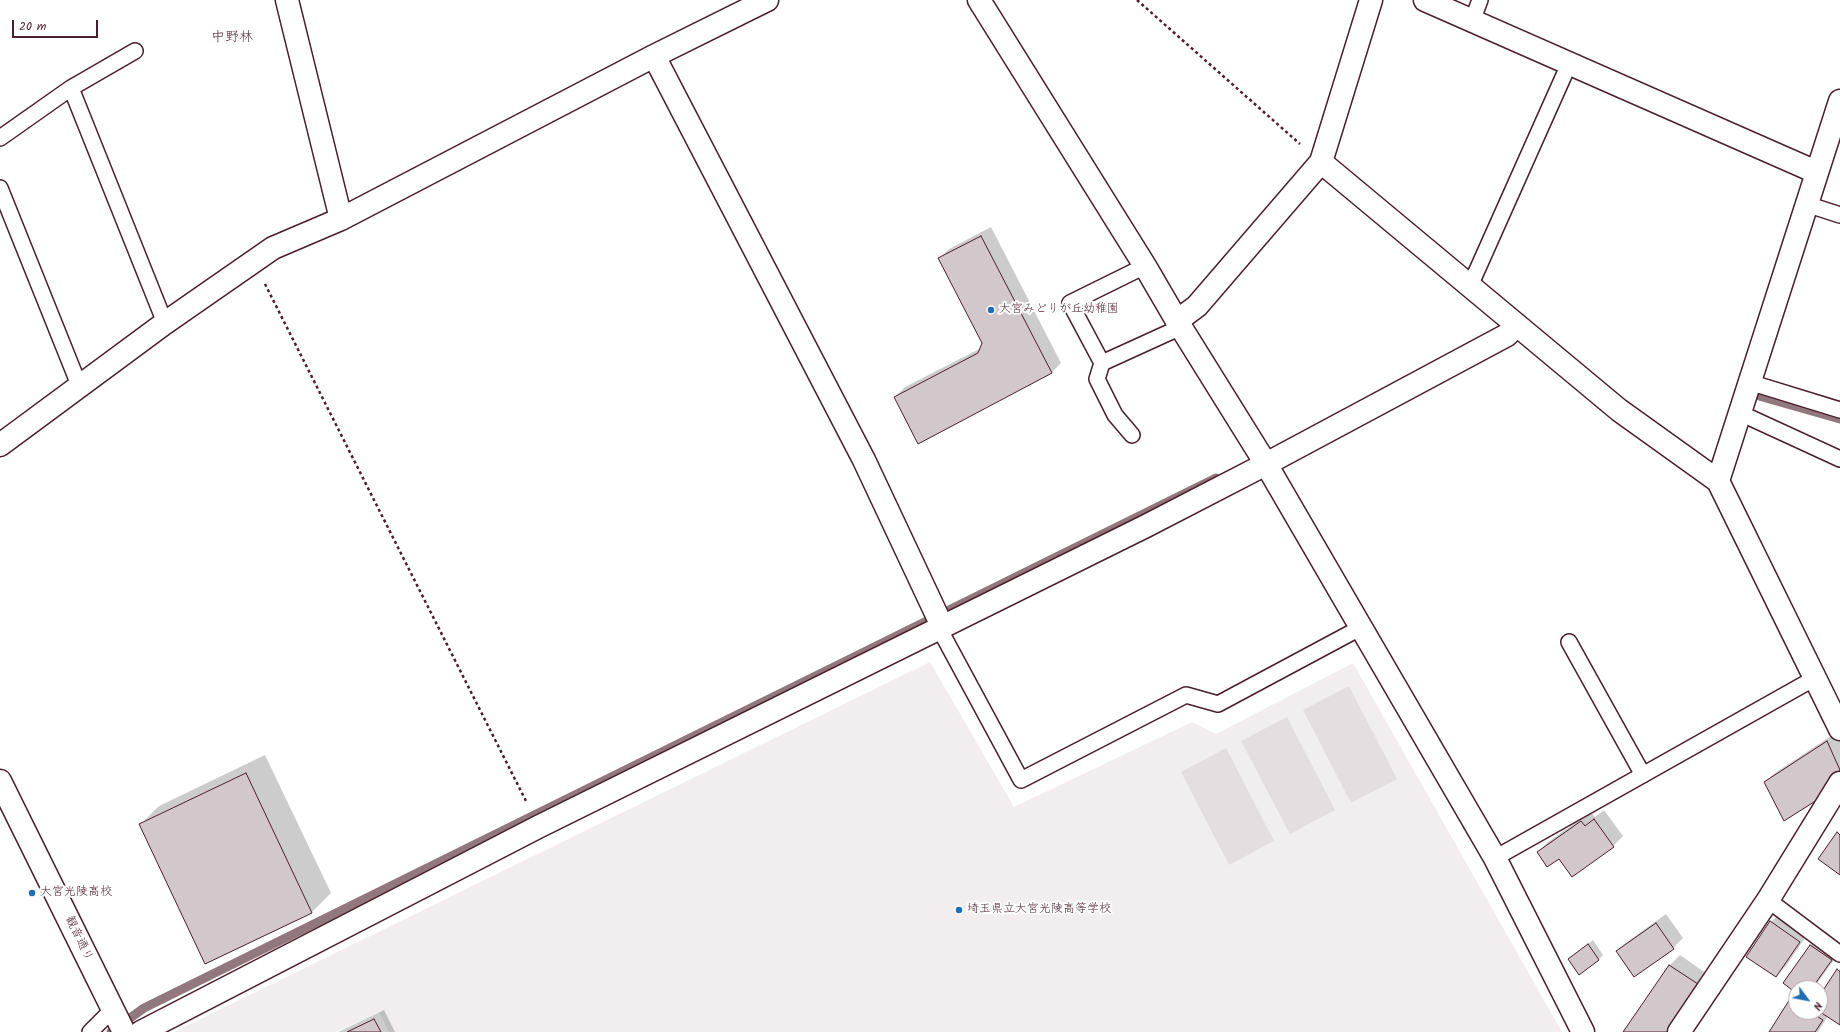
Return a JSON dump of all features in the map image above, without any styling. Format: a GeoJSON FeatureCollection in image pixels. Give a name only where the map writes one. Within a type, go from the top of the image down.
{"type":"FeatureCollection","features":[{"type":"Feature","properties":{"kind":"street"},"geometry":{"type":"LineString","coordinates":[[287,0],[341,219]]}},
{"type":"Feature","properties":{"kind":"street"},"geometry":{"type":"LineString","coordinates":[[0,445],[79,385],[273,248],[341,219],[654,56],[767,0]]}},
{"type":"Feature","properties":{"kind":"street"},"geometry":{"type":"LineString","coordinates":[[979,0],[1145,266],[1179,324],[1266,464],[1495,858],[1583,1032]]}},
{"type":"Feature","properties":{"kind":"street"},"geometry":{"type":"LineString","coordinates":[[1179,324],[1197,306],[1321,162],[1371,0]]}},
{"type":"Feature","properties":{"kind":"street"},"geometry":{"type":"LineString","coordinates":[[1425,0],[1816,172]]}},
{"type":"Feature","properties":{"kind":"street"},"geometry":{"type":"LineString","coordinates":[[654,56],[864,460],[941,627]]}},
{"type":"Feature","properties":{"kind":"street"},"geometry":{"type":"LineString","coordinates":[[1718,481],[1840,101]]}},
{"type":"Feature","properties":{"kind":"street"},"geometry":{"type":"LineString","coordinates":[[1321,162],[1619,410],[1718,481],[1840,729]]}},
{"type":"Feature","properties":{"kind":"street"},"geometry":{"type":"LineString","coordinates":[[141,1032],[538,827],[1266,464],[1507,335],[1517,326]]}},
{"type":"Feature","properties":{"kind":"street","name":"観音通り"},"geometry":{"type":"LineString","coordinates":[[0,780],[124,1032]]}},
{"type":"Feature","properties":{"kind":"street"},"geometry":{"type":"LineString","coordinates":[[1679,1032],[1768,900],[1840,783]]}},
{"type":"Feature","properties":{"kind":"lane"},"geometry":{"type":"LineString","coordinates":[[1472,21],[1480,0]]}},
{"type":"Feature","properties":{"kind":"lane"},"geometry":{"type":"LineString","coordinates":[[0,138],[72,88],[135,51]]}},
{"type":"Feature","properties":{"kind":"lane"},"geometry":{"type":"LineString","coordinates":[[1470,286],[1569,64]]}},
{"type":"Feature","properties":{"kind":"lane"},"geometry":{"type":"LineString","coordinates":[[72,88],[165,323]]}},
{"type":"Feature","properties":{"kind":"lane"},"geometry":{"type":"LineString","coordinates":[[0,188],[79,385]]}},
{"type":"Feature","properties":{"kind":"lane"},"geometry":{"type":"LineString","coordinates":[[1806,204],[1840,215]]}},
{"type":"Feature","properties":{"kind":"lane"},"geometry":{"type":"LineString","coordinates":[[1102,364],[1070,303],[1145,266]]}},
{"type":"Feature","properties":{"kind":"lane"},"geometry":{"type":"LineString","coordinates":[[1132,435],[1115,415],[1097,379],[1102,364],[1179,324]]}},
{"type":"Feature","properties":{"kind":"lane"},"geometry":{"type":"LineString","coordinates":[[1750,382],[1840,410]]}},
{"type":"Feature","properties":{"kind":"lane"},"geometry":{"type":"LineString","coordinates":[[1740,413],[1840,459]]}},
{"type":"Feature","properties":{"kind":"lane"},"geometry":{"type":"LineString","coordinates":[[941,627],[1021,780],[1186,695],[1218,704],[1360,628]]}},
{"type":"Feature","properties":{"kind":"lane"},"geometry":{"type":"LineString","coordinates":[[1569,642],[1643,775]]}},
{"type":"Feature","properties":{"kind":"lane"},"geometry":{"type":"LineString","coordinates":[[1495,858],[1815,678]]}},
{"type":"Feature","properties":{"kind":"lane"},"geometry":{"type":"LineString","coordinates":[[1768,900],[1840,954]]}},
{"type":"Feature","properties":{"kind":"lane"},"geometry":{"type":"LineString","coordinates":[[90,1032],[113,1009]]}},
{"type":"Feature","properties":{"kind":"path"},"geometry":{"type":"LineString","coordinates":[[1136,0],[1321,162]]}},
{"type":"Feature","properties":{"kind":"path"},"geometry":{"type":"LineString","coordinates":[[253,262],[538,827]]}},
{"type":"Feature","properties":{"kind":"shaded area","name":"埼玉県立大宮光陵高等学校"},"geometry":{"type":"Polygon","coordinates":[[[930,662],[1014,807],[1192,722],[1216,734],[1353,663],[1562,1032],[389,1032],[379,1012],[336,1032],[174,1032],[930,662]]]}},
{"type":"Feature","properties":{"kind":"shaded area"},"geometry":{"type":"Polygon","coordinates":[[[1349,686],[1397,779],[1351,803],[1303,710],[1349,686]]]}},
{"type":"Feature","properties":{"kind":"shaded area"},"geometry":{"type":"Polygon","coordinates":[[[1287,717],[1335,810],[1290,834],[1241,741],[1287,717]]]}},
{"type":"Feature","properties":{"kind":"shaded area"},"geometry":{"type":"Polygon","coordinates":[[[1226,748],[1274,841],[1229,865],[1181,772],[1226,748]]]}},
{"type":"Feature","properties":{"kind":"building"},"geometry":{"type":"Polygon","coordinates":[[[981,236],[1052,373],[918,444],[894,397],[978,353],[982,343],[938,258],[981,236]]]}},
{"type":"Feature","properties":{"kind":"building"},"geometry":{"type":"Polygon","coordinates":[[[1827,741],[1840,770],[1828,793],[1784,821],[1764,782],[1827,741]]]}},
{"type":"Feature","properties":{"kind":"building"},"geometry":{"type":"Polygon","coordinates":[[[246,773],[312,913],[205,964],[139,824],[246,773]]]}},
{"type":"Feature","properties":{"kind":"building"},"geometry":{"type":"Polygon","coordinates":[[[1594,819],[1614,847],[1572,877],[1559,859],[1547,867],[1537,852],[1581,821],[1585,826],[1594,819]]]}},
{"type":"Feature","properties":{"kind":"building"},"geometry":{"type":"Polygon","coordinates":[[[1837,832],[1840,835],[1840,875],[1818,859],[1837,832]]]}},
{"type":"Feature","properties":{"kind":"building"},"geometry":{"type":"Polygon","coordinates":[[[1770,921],[1800,942],[1776,977],[1746,957],[1770,921]]]}},
{"type":"Feature","properties":{"kind":"building"},"geometry":{"type":"Polygon","coordinates":[[[1656,923],[1674,949],[1634,977],[1616,951],[1656,923]]]}},
{"type":"Feature","properties":{"kind":"building"},"geometry":{"type":"Polygon","coordinates":[[[1588,944],[1599,960],[1579,975],[1568,959],[1588,944]]]}},
{"type":"Feature","properties":{"kind":"building"},"geometry":{"type":"Polygon","coordinates":[[[1810,945],[1832,960],[1818,980],[1788,980],[1788,987],[1783,983],[1810,945]]]}},
{"type":"Feature","properties":{"kind":"building"},"geometry":{"type":"Polygon","coordinates":[[[1669,965],[1701,986],[1669,1032],[1623,1032],[1669,965]]]}},
{"type":"Feature","properties":{"kind":"building"},"geometry":{"type":"Polygon","coordinates":[[[1837,969],[1840,972],[1840,1025],[1828,1017],[1828,983],[1837,969]]]}},
{"type":"Feature","properties":{"kind":"building"},"geometry":{"type":"Polygon","coordinates":[[[1788,1002],[1788,1020],[1823,1020],[1815,1032],[1769,1032],[1788,1002]]]}},
{"type":"Feature","properties":{"kind":"building"},"geometry":{"type":"Polygon","coordinates":[[[374,1019],[381,1032],[347,1032],[374,1019]]]}},
{"type":"Feature","properties":{"kind":"waterway"},"geometry":{"type":"LineString","coordinates":[[1759,396],[1840,419]]}},
{"type":"Feature","properties":{"kind":"waterway"},"geometry":{"type":"LineString","coordinates":[[111,1032],[144,1008],[1216,478]]}},
{"type":"Feature","properties":{"kind":"place","name":"大宮みどりが丘幼稚園"},"geometry":{"type":"Point","coordinates":[991,310]}},
{"type":"Feature","properties":{"kind":"place","name":"大宮光陵高校"},"geometry":{"type":"Point","coordinates":[32,893]}},
{"type":"Feature","properties":{"kind":"place","name":"埼玉県立大宮光陵高等学校"},"geometry":{"type":"Point","coordinates":[959,910]}},
{"type":"Feature","properties":{"kind":"district","name":"中野林"},"geometry":{"type":"Point","coordinates":[232,39]}}]}
